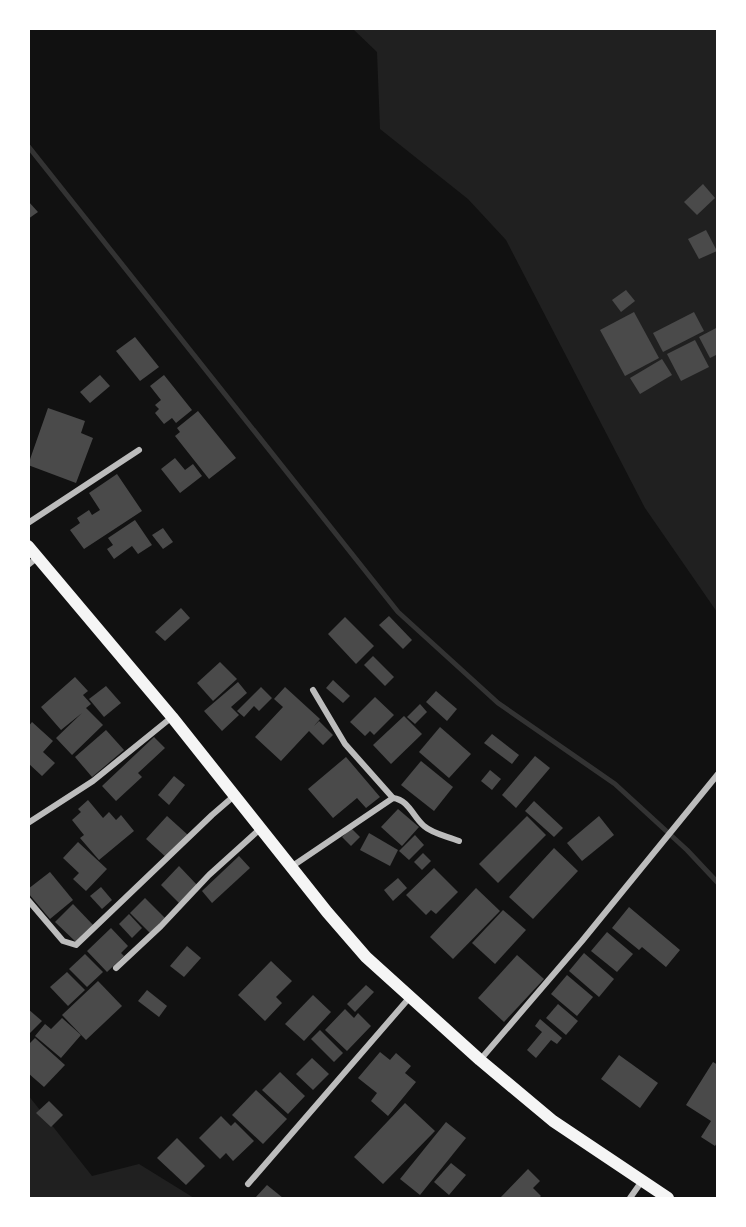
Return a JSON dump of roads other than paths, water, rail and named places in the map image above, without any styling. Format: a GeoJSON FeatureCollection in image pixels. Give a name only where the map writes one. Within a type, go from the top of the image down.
{"type":"FeatureCollection","features":[{"type":"Feature","properties":{"kind":"highway"},"geometry":{"type":"LineString","coordinates":[[28,546],[33,561],[172,717],[260,829],[366,957],[480,1060],[553,1121],[668,1198]]}},
{"type":"Feature","properties":{"kind":"street"},"geometry":{"type":"LineString","coordinates":[[28,523],[139,450]]}},
{"type":"Feature","properties":{"kind":"street"},"geometry":{"type":"LineString","coordinates":[[313,690],[345,744],[393,798],[403,801],[423,825],[433,832],[459,841]]}},
{"type":"Feature","properties":{"kind":"street"},"geometry":{"type":"LineString","coordinates":[[28,823],[93,781],[172,717]]}},
{"type":"Feature","properties":{"kind":"street"},"geometry":{"type":"LineString","coordinates":[[480,1060],[647,862],[717,774]]}},
{"type":"Feature","properties":{"kind":"street"},"geometry":{"type":"LineString","coordinates":[[28,900],[63,941],[76,945],[234,796]]}},
{"type":"Feature","properties":{"kind":"street"},"geometry":{"type":"LineString","coordinates":[[291,867],[393,798]]}},
{"type":"Feature","properties":{"kind":"street"},"geometry":{"type":"LineString","coordinates":[[116,968],[162,926],[209,875],[260,829]]}},
{"type":"Feature","properties":{"kind":"street"},"geometry":{"type":"LineString","coordinates":[[248,1184],[410,997]]}},
{"type":"Feature","properties":{"kind":"street"},"geometry":{"type":"LineString","coordinates":[[630,1198],[642,1181]]}},
{"type":"Feature","properties":{"kind":"waterway"},"geometry":{"type":"LineString","coordinates":[[28,146],[398,612],[498,703],[615,784],[687,850],[718,883]]}}]}
